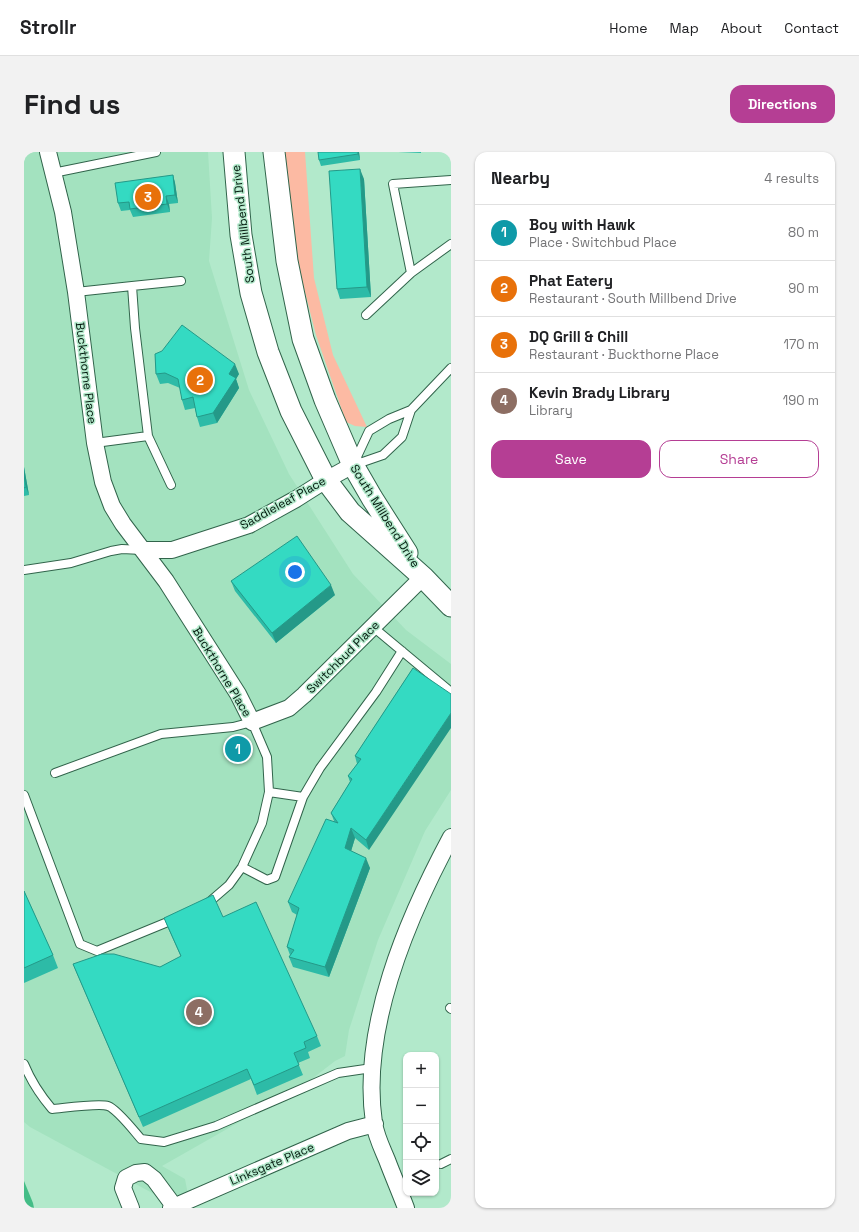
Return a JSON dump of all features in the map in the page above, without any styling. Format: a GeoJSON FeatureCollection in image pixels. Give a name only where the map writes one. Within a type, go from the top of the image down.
{"type":"FeatureCollection","features":[{"type":"Feature","properties":{"kind":"street","name":"Buckthorne Place"},"geometry":{"type":"LineString","coordinates":[[48,152],[63,212],[76,292],[95,443],[103,482],[112,506],[123,524],[174,594],[238,694],[252,722]]}},
{"type":"Feature","properties":{"kind":"street","name":"South Millbend Drive"},"geometry":{"type":"LineString","coordinates":[[234,152],[241,235],[251,293],[268,352],[291,411],[326,480],[350,512],[423,577],[451,606]]}},
{"type":"Feature","properties":{"kind":"street","name":"South Millbend Drive"},"geometry":{"type":"LineString","coordinates":[[274,152],[287,261],[303,339],[325,400],[353,466],[423,577]]}},
{"type":"Feature","properties":{"kind":"street","name":"Saddleleaf Place"},"geometry":{"type":"LineString","coordinates":[[143,550],[172,550],[249,525],[353,466]]}},
{"type":"Feature","properties":{"kind":"street","name":"Switchbud Place"},"geometry":{"type":"LineString","coordinates":[[252,722],[289,708],[423,577]]}},
{"type":"Feature","properties":{"kind":"street"},"geometry":{"type":"LineString","coordinates":[[406,1208],[380,1143],[375,1124],[371,1094],[372,1068],[379,1022],[393,969],[407,928],[439,859],[451,837]]}},
{"type":"Feature","properties":{"kind":"street","name":"Linksgate Place"},"geometry":{"type":"LineString","coordinates":[[173,1207],[348,1132],[375,1124]]}},
{"type":"Feature","properties":{"kind":"street"},"geometry":{"type":"LineString","coordinates":[[131,1208],[123,1188],[126,1178],[136,1173],[145,1172],[154,1180],[173,1207]]}},
{"type":"Feature","properties":{"kind":"lane"},"geometry":{"type":"LineString","coordinates":[[53,173],[156,152]]}},
{"type":"Feature","properties":{"kind":"lane"},"geometry":{"type":"LineString","coordinates":[[411,273],[393,184],[451,180]]}},
{"type":"Feature","properties":{"kind":"lane"},"geometry":{"type":"LineString","coordinates":[[366,315],[411,273],[451,244]]}},
{"type":"Feature","properties":{"kind":"lane"},"geometry":{"type":"LineString","coordinates":[[76,292],[181,281]]}},
{"type":"Feature","properties":{"kind":"lane"},"geometry":{"type":"LineString","coordinates":[[132,286],[135,328],[148,436],[171,485]]}},
{"type":"Feature","properties":{"kind":"lane"},"geometry":{"type":"LineString","coordinates":[[353,466],[369,431],[389,419],[411,410],[451,368]]}},
{"type":"Feature","properties":{"kind":"lane"},"geometry":{"type":"LineString","coordinates":[[353,466],[383,455],[402,437],[411,410]]}},
{"type":"Feature","properties":{"kind":"lane"},"geometry":{"type":"LineString","coordinates":[[95,443],[148,436]]}},
{"type":"Feature","properties":{"kind":"lane","name":"Saddleleaf Place"},"geometry":{"type":"LineString","coordinates":[[24,570],[71,563],[122,549],[143,550]]}},
{"type":"Feature","properties":{"kind":"lane"},"geometry":{"type":"LineString","coordinates":[[373,627],[451,692]]}},
{"type":"Feature","properties":{"kind":"lane"},"geometry":{"type":"LineString","coordinates":[[242,867],[268,880],[275,877],[303,797],[320,768],[376,692],[402,651]]}},
{"type":"Feature","properties":{"kind":"lane"},"geometry":{"type":"LineString","coordinates":[[55,773],[161,734],[233,726],[252,722]]}},
{"type":"Feature","properties":{"kind":"lane","name":"Buckthorne Place"},"geometry":{"type":"LineString","coordinates":[[200,908],[206,905],[229,885],[242,867],[262,823],[269,792],[267,757],[252,722]]}},
{"type":"Feature","properties":{"kind":"lane"},"geometry":{"type":"LineString","coordinates":[[269,792],[303,797]]}},
{"type":"Feature","properties":{"kind":"lane"},"geometry":{"type":"LineString","coordinates":[[24,795],[80,944],[97,951],[186,914]]}},
{"type":"Feature","properties":{"kind":"lane"},"geometry":{"type":"LineString","coordinates":[[24,1064],[42,1097],[52,1109],[108,1106],[122,1118],[141,1139],[164,1142],[216,1126],[338,1073],[372,1068]]}},
{"type":"Feature","properties":{"kind":"lane"},"geometry":{"type":"LineString","coordinates":[[441,1164],[451,1159]]}},
{"type":"Feature","properties":{"kind":"shaded area"},"geometry":{"type":"Polygon","coordinates":[[[24,152],[208,152],[212,218],[209,261],[249,390],[289,474],[353,574],[406,630],[451,664],[451,790],[425,831],[378,940],[349,1030],[345,1056],[335,1061],[304,1085],[162,1166],[185,1179],[189,1200],[195,1208],[180,1208],[30,1127],[24,1122],[24,152]]]}},
{"type":"Feature","properties":{"kind":"shaded area"},"geometry":{"type":"Polygon","coordinates":[[[284,152],[305,152],[314,278],[333,355],[367,427],[355,426],[346,422],[316,335],[298,265],[284,152]]]}},
{"type":"Feature","properties":{"kind":"shaded area"},"geometry":{"type":"Polygon","coordinates":[[[24,1181],[33,1203],[34,1208],[24,1208],[24,1181]]]}},
{"type":"Feature","properties":{"kind":"building"},"geometry":{"type":"Polygon","coordinates":[[[318,152],[358,152],[358,154],[319,160],[318,152]]]}},
{"type":"Feature","properties":{"kind":"building"},"geometry":{"type":"Polygon","coordinates":[[[360,169],[367,287],[337,289],[329,171],[360,169]]]}},
{"type":"Feature","properties":{"kind":"building"},"geometry":{"type":"Polygon","coordinates":[[[173,175],[175,195],[166,196],[167,204],[130,209],[129,202],[118,203],[115,183],[173,175]]]}},
{"type":"Feature","properties":{"kind":"building"},"geometry":{"type":"Polygon","coordinates":[[[182,325],[235,364],[229,374],[236,378],[213,413],[197,417],[193,397],[182,400],[178,379],[165,373],[156,374],[155,354],[162,351],[182,325]]]}},
{"type":"Feature","properties":{"kind":"building"},"geometry":{"type":"Polygon","coordinates":[[[24,475],[26,487],[24,488],[24,475]]]}},
{"type":"Feature","properties":{"kind":"building"},"geometry":{"type":"Polygon","coordinates":[[[297,536],[331,585],[272,633],[231,581],[297,536]]]}},
{"type":"Feature","properties":{"kind":"building"},"geometry":{"type":"Polygon","coordinates":[[[413,668],[451,694],[451,713],[366,840],[351,828],[345,848],[366,858],[325,967],[289,957],[294,950],[287,947],[299,908],[288,902],[326,819],[338,823],[331,813],[352,779],[348,776],[361,759],[355,756],[413,668]]]}},
{"type":"Feature","properties":{"kind":"building"},"geometry":{"type":"Polygon","coordinates":[[[24,891],[53,955],[24,968],[24,891]]]}},
{"type":"Feature","properties":{"kind":"building"},"geometry":{"type":"Polygon","coordinates":[[[213,895],[223,917],[256,902],[317,1036],[304,1042],[306,1048],[294,1053],[299,1065],[254,1085],[247,1069],[139,1117],[73,964],[102,954],[114,954],[160,967],[181,956],[164,918],[213,895]]]}},
{"type":"Feature","properties":{"kind":"place","name":"DQ Grill & Chill"},"geometry":{"type":"Point","coordinates":[148,197]}},
{"type":"Feature","properties":{"kind":"place","name":"Phat Eatery"},"geometry":{"type":"Point","coordinates":[200,380]}},
{"type":"Feature","properties":{"kind":"place","name":"Boy with Hawk"},"geometry":{"type":"Point","coordinates":[238,749]}},
{"type":"Feature","properties":{"kind":"place","name":"Kevin Brady Library"},"geometry":{"type":"Point","coordinates":[199,1012]}}]}
